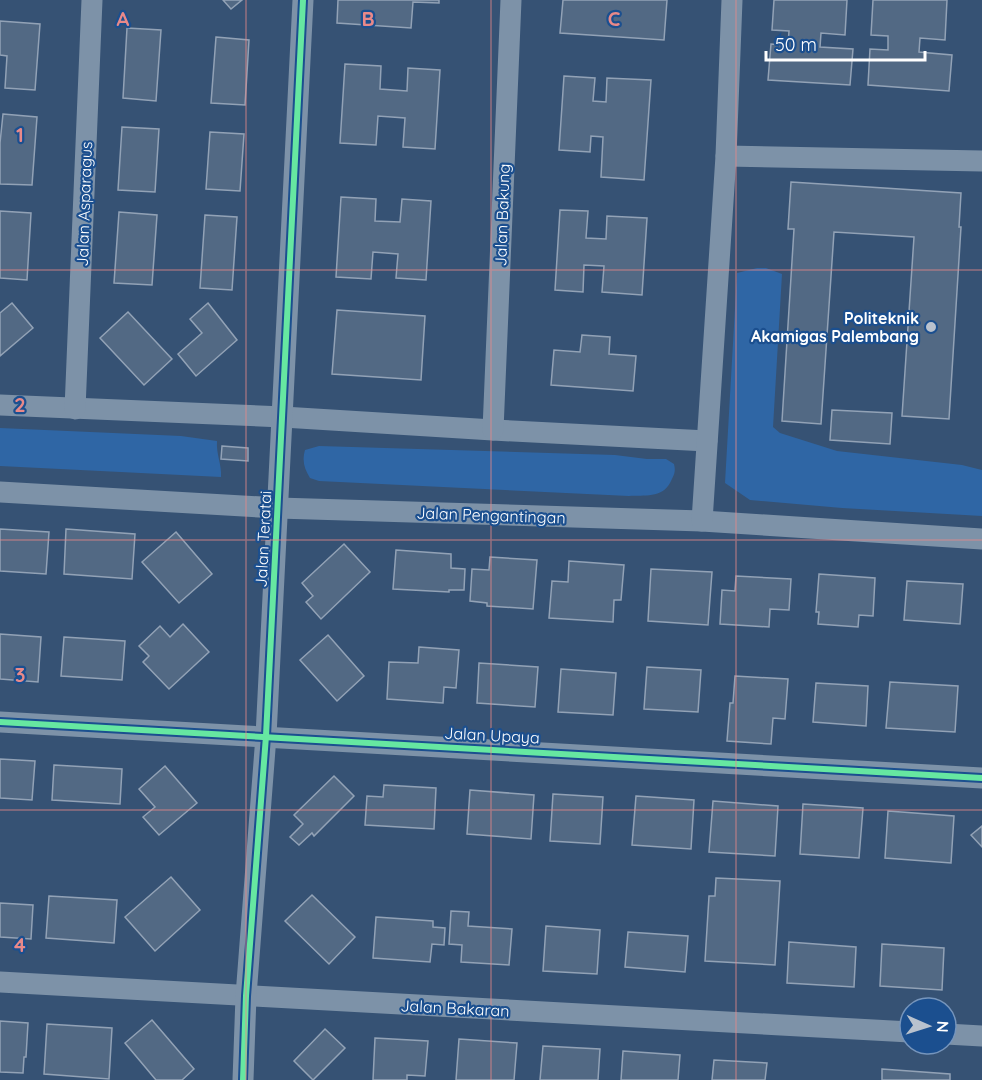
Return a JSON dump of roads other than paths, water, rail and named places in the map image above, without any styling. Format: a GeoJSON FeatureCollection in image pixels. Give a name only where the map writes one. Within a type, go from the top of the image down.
{"type":"FeatureCollection","features":[{"type":"Feature","properties":{"kind":"street","name":"Jalan Asparagus"},"geometry":{"type":"LineString","coordinates":[[75,409],[92,0]]}},
{"type":"Feature","properties":{"kind":"street","name":"Jalan Teratai"},"geometry":{"type":"LineString","coordinates":[[243,1080],[246,996],[266,736],[303,0]]}},
{"type":"Feature","properties":{"kind":"street","name":"Jalan Bakung"},"geometry":{"type":"LineString","coordinates":[[493,430],[511,0]]}},
{"type":"Feature","properties":{"kind":"street"},"geometry":{"type":"LineString","coordinates":[[702,521],[726,156],[732,0]]}},
{"type":"Feature","properties":{"kind":"street"},"geometry":{"type":"LineString","coordinates":[[726,156],[982,161]]}},
{"type":"Feature","properties":{"kind":"street"},"geometry":{"type":"LineString","coordinates":[[0,405],[283,417],[707,441]]}},
{"type":"Feature","properties":{"kind":"street","name":"Jalan Pengantingan"},"geometry":{"type":"LineString","coordinates":[[0,492],[278,508],[702,521],[982,538]]}},
{"type":"Feature","properties":{"kind":"street","name":"Jalan Upaya"},"geometry":{"type":"LineString","coordinates":[[0,722],[982,778]]}},
{"type":"Feature","properties":{"kind":"street","name":"Jalan Bakaran"},"geometry":{"type":"LineString","coordinates":[[0,982],[898,1031]]}},
{"type":"Feature","properties":{"kind":"street"},"geometry":{"type":"LineString","coordinates":[[958,1035],[982,1036]]}},
{"type":"Feature","properties":{"kind":"place","name":"Politeknik Akamigas Palembang"},"geometry":{"type":"Point","coordinates":[931,327]}}]}
